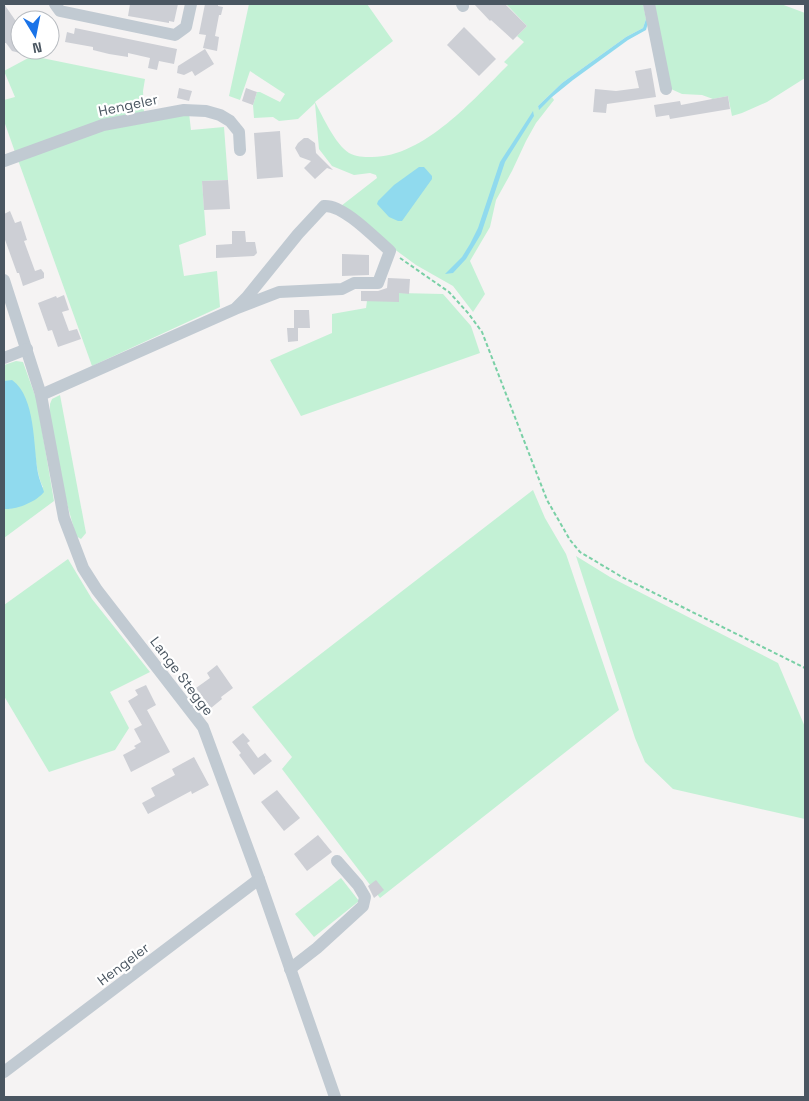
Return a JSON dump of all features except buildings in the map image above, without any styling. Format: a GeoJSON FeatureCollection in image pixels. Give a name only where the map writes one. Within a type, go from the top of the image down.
{"type":"FeatureCollection","features":[{"type":"Feature","properties":{"kind":"street"},"geometry":{"type":"LineString","coordinates":[[55,4],[60,11],[175,35],[186,27],[191,4]]}},
{"type":"Feature","properties":{"kind":"street"},"geometry":{"type":"LineString","coordinates":[[649,4],[666,89]]}},
{"type":"Feature","properties":{"kind":"street","name":"Hengeler"},"geometry":{"type":"LineString","coordinates":[[4,160],[103,125],[184,110],[206,111],[230,121],[238,132],[240,150]]}},
{"type":"Feature","properties":{"kind":"street"},"geometry":{"type":"LineString","coordinates":[[41,395],[235,309],[279,292],[342,289],[354,283],[378,283],[390,252],[336,208],[324,206],[235,309]]}},
{"type":"Feature","properties":{"kind":"street","name":"Lange Stegge"},"geometry":{"type":"LineString","coordinates":[[4,280],[41,395],[64,518],[83,568],[97,590],[203,727],[259,879],[334,1097]]}},
{"type":"Feature","properties":{"kind":"street"},"geometry":{"type":"LineString","coordinates":[[4,358],[27,349]]}},
{"type":"Feature","properties":{"kind":"street"},"geometry":{"type":"LineString","coordinates":[[290,969],[317,948],[363,906],[365,897],[358,885],[337,861]]}},
{"type":"Feature","properties":{"kind":"street","name":"Hengeler"},"geometry":{"type":"LineString","coordinates":[[4,1072],[259,879]]}},
{"type":"Feature","properties":{"kind":"path"},"geometry":{"type":"LineString","coordinates":[[390,252],[449,292],[482,332],[546,500],[570,540],[580,552],[622,577],[805,668]]}},
{"type":"Feature","properties":{"kind":"green space"},"geometry":{"type":"Polygon","coordinates":[[[249,4],[367,4],[393,41],[315,102],[330,130],[344,149],[357,156],[366,157],[390,155],[410,148],[428,137],[480,94],[508,65],[504,62],[524,42],[517,36],[527,26],[506,4],[643,4],[646,19],[643,28],[626,37],[562,83],[538,106],[539,109],[552,97],[554,100],[536,123],[526,141],[496,200],[490,227],[470,261],[485,294],[473,312],[453,286],[416,265],[341,206],[377,178],[376,175],[370,173],[354,175],[332,166],[319,149],[315,103],[298,119],[279,121],[273,117],[254,118],[253,105],[257,92],[280,102],[285,94],[250,71],[240,100],[229,96],[249,4]]]}},
{"type":"Feature","properties":{"kind":"green space"},"geometry":{"type":"Polygon","coordinates":[[[653,4],[781,4],[805,13],[805,78],[767,102],[732,116],[728,96],[713,99],[702,95],[682,94],[671,89],[653,4]]]}},
{"type":"Feature","properties":{"kind":"green space"},"geometry":{"type":"Polygon","coordinates":[[[25,60],[52,60],[145,79],[143,91],[144,113],[15,152],[4,121],[4,100],[15,97],[4,71],[25,60]]]}},
{"type":"Feature","properties":{"kind":"green space"},"geometry":{"type":"Polygon","coordinates":[[[189,113],[191,130],[224,127],[228,180],[202,181],[206,235],[179,245],[184,276],[217,271],[220,307],[92,366],[18,160],[115,125],[189,113]]]}},
{"type":"Feature","properties":{"kind":"green space"},"geometry":{"type":"Polygon","coordinates":[[[399,293],[443,294],[471,326],[480,353],[301,416],[270,360],[332,333],[332,314],[366,308],[367,301],[399,301],[399,293]]]}},
{"type":"Feature","properties":{"kind":"green space"},"geometry":{"type":"Polygon","coordinates":[[[16,361],[23,362],[37,401],[54,501],[4,538],[4,509],[10,509],[43,487],[36,461],[26,401],[20,389],[12,381],[4,381],[4,365],[16,361]]]}},
{"type":"Feature","properties":{"kind":"green space"},"geometry":{"type":"Polygon","coordinates":[[[60,395],[86,533],[81,539],[76,536],[66,500],[50,415],[52,399],[60,395]]]}},
{"type":"Feature","properties":{"kind":"green space"},"geometry":{"type":"Polygon","coordinates":[[[533,490],[545,518],[566,554],[619,710],[380,898],[282,769],[292,757],[252,707],[533,490]]]}},
{"type":"Feature","properties":{"kind":"green space"},"geometry":{"type":"Polygon","coordinates":[[[576,556],[610,577],[778,663],[805,727],[805,819],[673,789],[645,762],[635,738],[576,556]]]}},
{"type":"Feature","properties":{"kind":"green space"},"geometry":{"type":"Polygon","coordinates":[[[68,559],[92,599],[150,672],[110,692],[129,728],[115,750],[49,772],[4,696],[4,605],[68,559]]]}},
{"type":"Feature","properties":{"kind":"green space"},"geometry":{"type":"Polygon","coordinates":[[[341,878],[359,901],[314,937],[295,914],[341,878]]]}},
{"type":"Feature","properties":{"kind":"water"},"geometry":{"type":"Polygon","coordinates":[[[646,19],[649,19],[646,30],[628,40],[573,80],[539,110],[538,106],[562,83],[626,37],[643,28],[646,19]]]}},
{"type":"Feature","properties":{"kind":"water"},"geometry":{"type":"Polygon","coordinates":[[[533,111],[534,116],[505,162],[481,234],[466,259],[453,273],[445,274],[462,257],[470,244],[478,228],[500,162],[533,111]]]}},
{"type":"Feature","properties":{"kind":"water"},"geometry":{"type":"Polygon","coordinates":[[[419,167],[424,167],[432,176],[432,179],[402,221],[389,217],[377,204],[378,201],[394,185],[419,167]]]}},
{"type":"Feature","properties":{"kind":"water"},"geometry":{"type":"Polygon","coordinates":[[[12,380],[20,388],[29,410],[38,473],[44,492],[26,505],[4,509],[4,381],[12,380]]]}}]}
